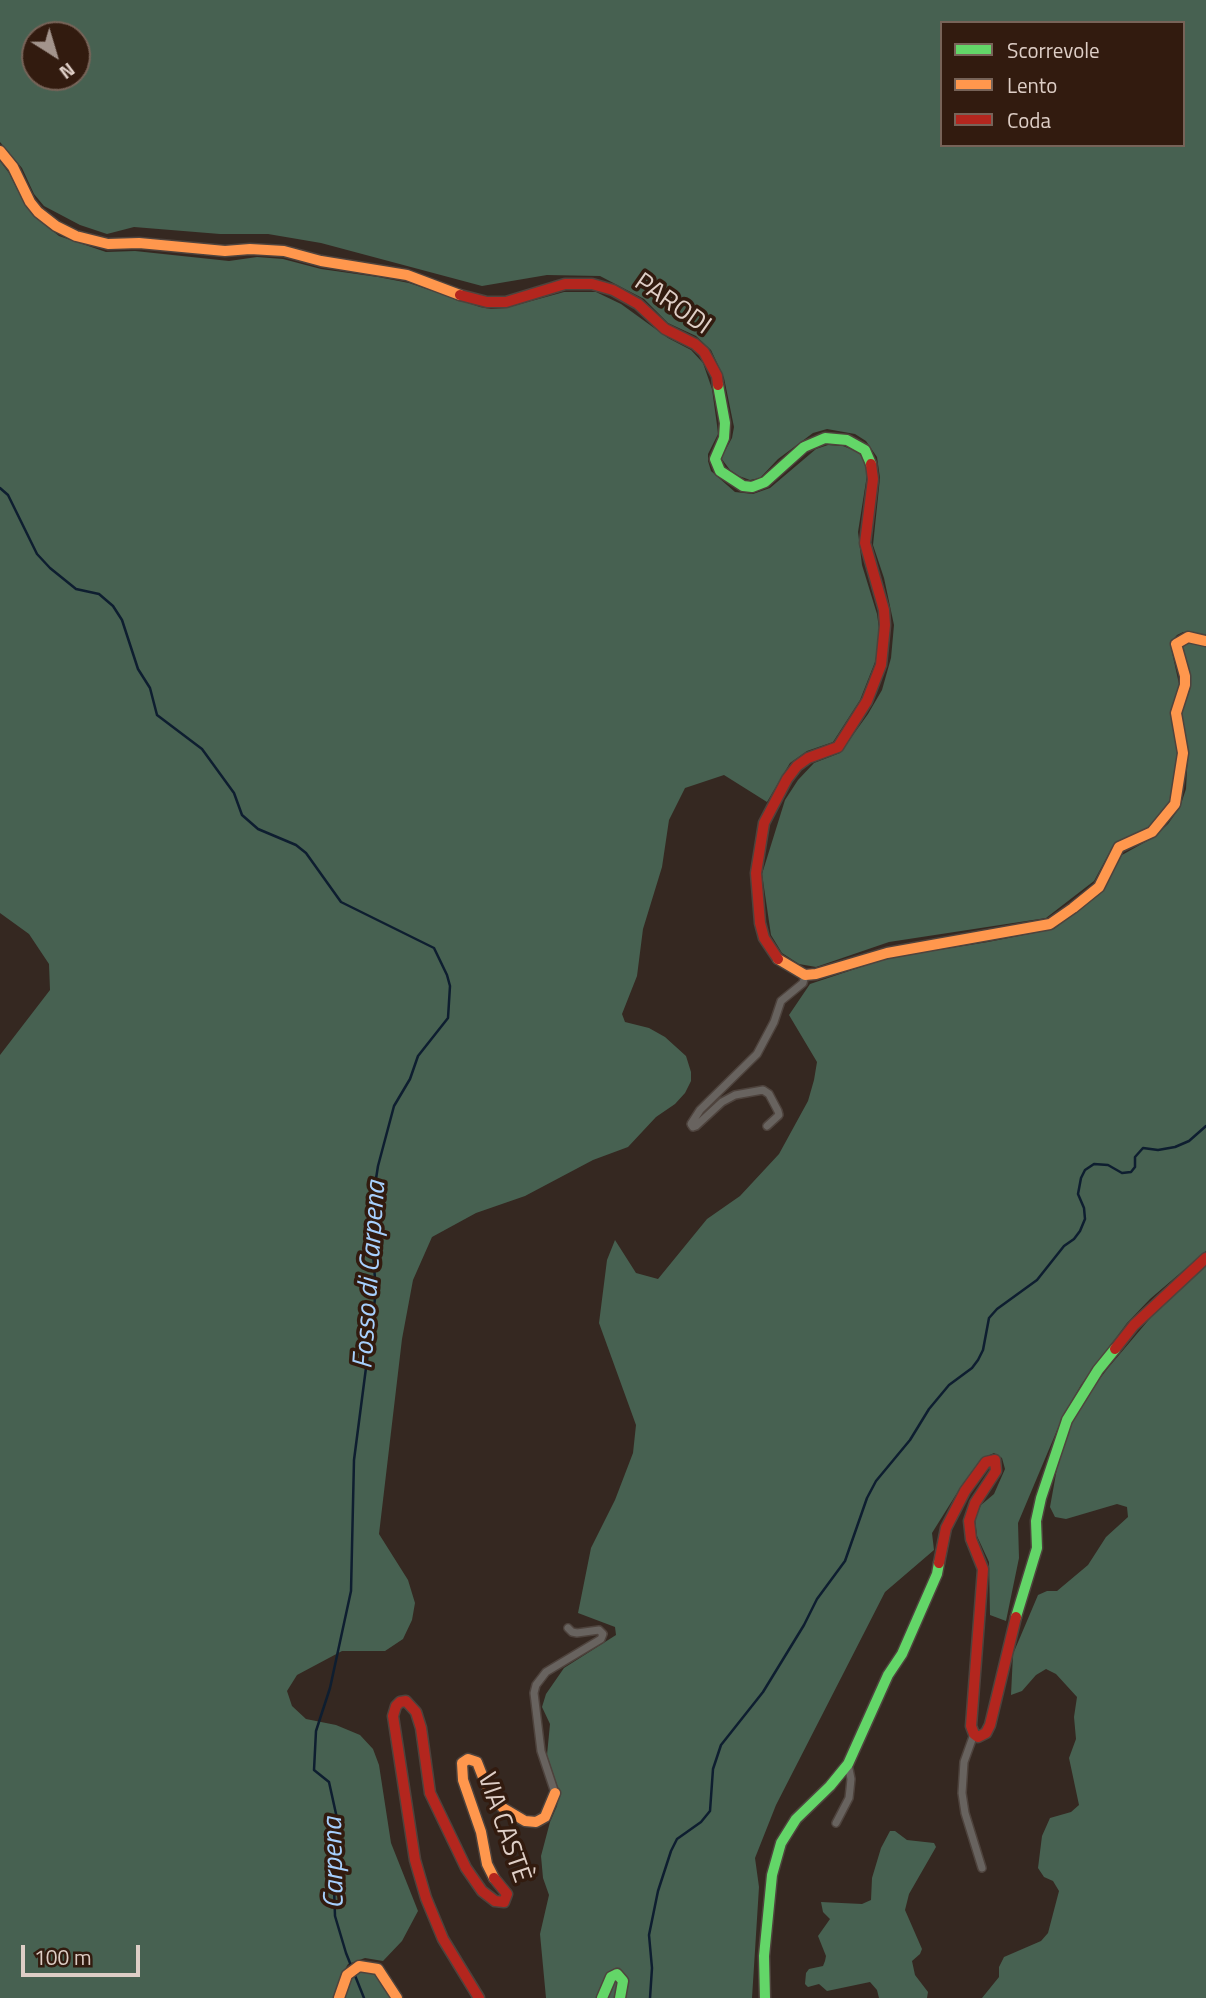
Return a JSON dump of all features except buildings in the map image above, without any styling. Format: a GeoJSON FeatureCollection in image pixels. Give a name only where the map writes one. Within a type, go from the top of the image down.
{"type":"FeatureCollection","features":[{"type":"Feature","properties":{"kind":"street","name":"PARODI"},"geometry":{"type":"LineString","coordinates":[[0,151],[13,167],[30,202],[38,212],[56,226],[76,236],[108,244],[139,243],[225,251],[284,251],[321,261],[407,275],[459,295],[487,302],[506,302],[565,284],[603,286],[626,296],[665,329],[705,352],[717,376],[725,423],[724,438],[715,459],[720,471],[743,486],[752,487],[765,482],[804,447],[825,438],[847,440],[865,450],[872,467],[873,479],[865,543],[884,610],[881,665],[867,701],[838,747],[808,758],[797,766],[787,779],[764,823],[755,873],[760,923],[767,943],[783,963],[805,975]]}},
{"type":"Feature","properties":{"kind":"street"},"geometry":{"type":"LineString","coordinates":[[766,1126],[779,1115],[769,1094],[763,1090],[735,1095],[722,1102],[696,1126],[692,1125],[700,1110],[757,1054],[782,1001],[803,983],[805,975],[851,965],[887,953],[1049,924],[1099,887],[1119,847],[1152,832],[1175,804],[1181,777],[1183,753],[1176,713],[1185,685],[1185,676],[1175,644],[1188,637],[1206,641]]}},
{"type":"Feature","properties":{"kind":"street"},"geometry":{"type":"LineString","coordinates":[[974,1734],[980,1736],[988,1730],[1012,1631],[1038,1548],[1036,1521],[1041,1499],[1067,1420],[1093,1378],[1133,1325],[1206,1258]]}},
{"type":"Feature","properties":{"kind":"street"},"geometry":{"type":"LineString","coordinates":[[765,1998],[766,1925],[772,1875],[781,1843],[802,1812],[830,1786],[848,1764],[883,1686],[902,1654],[937,1574],[946,1528],[954,1510],[986,1462],[994,1459],[997,1464],[996,1471],[975,1503],[969,1521],[971,1539],[983,1569],[971,1717],[974,1734],[964,1762],[962,1793],[965,1813],[982,1866]]}},
{"type":"Feature","properties":{"kind":"street","name":"VIA CASTÈ"},"geometry":{"type":"LineString","coordinates":[[479,1998],[443,1939],[426,1898],[415,1860],[393,1716],[400,1702],[406,1701],[416,1712],[421,1728],[430,1793],[466,1868],[482,1891],[495,1901],[504,1902],[507,1894],[487,1864],[481,1832],[465,1786],[462,1763],[468,1759],[474,1760],[503,1808],[525,1821],[536,1822],[545,1816],[551,1808],[555,1793],[541,1751],[534,1693],[536,1685],[547,1672],[601,1639],[603,1634],[599,1630],[572,1633],[568,1628]]}},
{"type":"Feature","properties":{"kind":"street"},"geometry":{"type":"LineString","coordinates":[[836,1823],[849,1798],[851,1779],[848,1764]]}},
{"type":"Feature","properties":{"kind":"street"},"geometry":{"type":"LineString","coordinates":[[340,1998],[344,1980],[355,1969],[378,1969],[397,1998]]}},
{"type":"Feature","properties":{"kind":"street"},"geometry":{"type":"LineString","coordinates":[[602,1998],[611,1977],[617,1974],[623,1980],[620,1998]]}},
{"type":"Feature","properties":{"kind":"green space"},"geometry":{"type":"Polygon","coordinates":[[[0,0],[1206,0],[1206,635],[1183,632],[1170,643],[1179,684],[1171,713],[1178,755],[1170,800],[1150,827],[1114,844],[1094,881],[1046,918],[889,942],[816,967],[799,964],[782,953],[771,935],[762,874],[785,800],[798,780],[814,763],[840,753],[882,690],[891,658],[894,625],[884,578],[873,545],[880,478],[877,457],[866,441],[855,434],[827,429],[813,433],[778,459],[760,478],[750,480],[739,476],[730,470],[721,458],[732,438],[734,427],[724,378],[711,350],[696,336],[668,323],[644,299],[600,276],[547,275],[482,286],[321,243],[268,234],[220,234],[134,227],[107,234],[80,225],[44,206],[34,194],[22,168],[0,142],[0,0]]]}},
{"type":"Feature","properties":{"kind":"green space"},"geometry":{"type":"Polygon","coordinates":[[[0,161],[24,203],[43,223],[59,236],[106,252],[135,251],[229,261],[257,257],[283,259],[321,269],[409,283],[491,309],[506,308],[564,292],[596,292],[621,304],[668,338],[691,350],[703,363],[712,389],[718,434],[708,454],[708,461],[711,471],[735,492],[753,494],[770,488],[816,449],[828,445],[843,446],[858,452],[865,460],[867,475],[858,532],[862,565],[877,614],[880,636],[875,662],[860,700],[833,742],[807,751],[790,763],[767,802],[724,775],[685,788],[669,820],[662,867],[643,929],[637,976],[622,1014],[625,1022],[649,1028],[665,1037],[686,1056],[691,1081],[685,1093],[656,1117],[628,1147],[593,1160],[525,1196],[476,1213],[432,1237],[413,1280],[402,1339],[379,1534],[408,1580],[415,1603],[412,1620],[403,1639],[385,1651],[342,1651],[297,1675],[287,1691],[292,1706],[306,1719],[336,1725],[360,1735],[373,1749],[379,1765],[391,1843],[418,1911],[402,1941],[383,1961],[365,1958],[348,1964],[339,1980],[336,1998],[0,1998],[0,1055],[50,990],[49,964],[29,934],[0,913],[0,161]]]}},
{"type":"Feature","properties":{"kind":"green space"},"geometry":{"type":"Polygon","coordinates":[[[1191,642],[1206,647],[1206,1251],[1150,1299],[1127,1323],[1081,1385],[1063,1416],[1018,1523],[1019,1558],[1006,1621],[990,1615],[989,1562],[977,1536],[975,1519],[981,1505],[994,1494],[1005,1469],[1002,1458],[994,1453],[981,1459],[932,1533],[934,1550],[885,1592],[776,1805],[755,1858],[759,1887],[752,1998],[546,1998],[540,1934],[549,1895],[543,1878],[541,1856],[559,1791],[547,1755],[550,1724],[542,1707],[546,1694],[564,1668],[616,1635],[615,1627],[578,1613],[591,1548],[615,1500],[633,1453],[636,1425],[599,1323],[607,1260],[615,1240],[636,1273],[658,1279],[707,1219],[740,1196],[779,1154],[808,1101],[814,1080],[817,1062],[789,1015],[810,984],[888,958],[1054,929],[1103,890],[1122,855],[1154,837],[1168,824],[1180,807],[1186,789],[1188,751],[1182,713],[1191,686],[1181,647],[1191,642]]]}},
{"type":"Feature","properties":{"kind":"green space"},"geometry":{"type":"Polygon","coordinates":[[[1206,1266],[1206,1998],[982,1998],[999,1977],[999,1967],[1004,1957],[1041,1941],[1048,1933],[1059,1891],[1053,1881],[1044,1877],[1038,1868],[1042,1836],[1050,1818],[1071,1812],[1079,1805],[1069,1758],[1076,1739],[1074,1717],[1077,1697],[1056,1674],[1046,1669],[1036,1675],[1022,1691],[1011,1695],[1013,1654],[1038,1595],[1057,1591],[1088,1565],[1106,1537],[1128,1517],[1127,1507],[1117,1504],[1066,1519],[1055,1517],[1050,1507],[1059,1457],[1073,1420],[1108,1368],[1152,1316],[1206,1266]]]}},
{"type":"Feature","properties":{"kind":"green space"},"geometry":{"type":"Polygon","coordinates":[[[890,1831],[895,1831],[907,1840],[934,1843],[936,1847],[909,1894],[905,1910],[922,1949],[912,1961],[915,1975],[928,1992],[927,1998],[879,1998],[877,1990],[870,1982],[827,1991],[819,1984],[808,1987],[805,1984],[806,1973],[809,1969],[823,1966],[826,1956],[818,1936],[830,1919],[823,1912],[821,1902],[862,1904],[871,1900],[872,1878],[881,1848],[890,1831]]]}},
{"type":"Feature","properties":{"kind":"green space"},"geometry":{"type":"Polygon","coordinates":[[[358,1970],[375,1972],[392,1998],[345,1998],[346,1985],[358,1970]]]}},
{"type":"Feature","properties":{"kind":"waterway","name":"Fosso di Carpena"},"geometry":{"type":"LineString","coordinates":[[0,488],[8,495],[37,554],[50,568],[76,589],[99,594],[113,606],[122,620],[138,669],[150,688],[157,715],[202,749],[234,793],[242,815],[258,829],[296,845],[306,853],[341,902],[434,948],[450,986],[448,1018],[418,1056],[410,1079],[394,1106],[378,1166],[370,1217],[376,1291],[354,1460],[351,1591],[330,1688],[316,1731],[314,1770],[329,1782],[340,1832],[335,1843],[339,1877],[334,1888],[335,1916],[364,1998]]}},
{"type":"Feature","properties":{"kind":"waterway"},"geometry":{"type":"LineString","coordinates":[[650,1998],[652,1968],[649,1935],[658,1891],[671,1851],[677,1839],[701,1822],[710,1811],[713,1769],[721,1745],[763,1692],[817,1599],[845,1561],[867,1498],[876,1481],[910,1440],[929,1409],[949,1385],[972,1368],[978,1360],[983,1350],[989,1318],[1037,1280],[1064,1246],[1080,1231],[1085,1219],[1078,1194],[1085,1170],[1094,1164],[1108,1165],[1122,1173],[1131,1172],[1135,1167],[1135,1157],[1143,1148],[1158,1150],[1175,1147],[1189,1141],[1206,1126]]}},
{"type":"Feature","properties":{"kind":"traffic: fast"},"geometry":{"type":"LineString","coordinates":[[718,385],[725,423],[724,438],[715,459],[720,471],[743,486],[752,487],[765,482],[804,447],[825,438],[847,440],[865,450],[871,464]]}},
{"type":"Feature","properties":{"kind":"traffic: fast"},"geometry":{"type":"LineString","coordinates":[[1016,1617],[1037,1548],[1036,1521],[1041,1498],[1067,1420],[1098,1370],[1115,1349]]}},
{"type":"Feature","properties":{"kind":"traffic: fast"},"geometry":{"type":"LineString","coordinates":[[765,1998],[764,1956],[772,1875],[781,1843],[796,1819],[848,1764],[888,1675],[902,1654],[937,1574],[939,1563]]}},
{"type":"Feature","properties":{"kind":"traffic: fast"},"geometry":{"type":"LineString","coordinates":[[602,1998],[611,1977],[617,1974],[623,1981],[620,1998]]}},
{"type":"Feature","properties":{"kind":"traffic: slow"},"geometry":{"type":"LineString","coordinates":[[0,151],[13,167],[30,202],[38,212],[56,226],[76,236],[108,244],[139,243],[225,251],[284,251],[321,261],[407,275],[460,295]]}},
{"type":"Feature","properties":{"kind":"traffic: slow"},"geometry":{"type":"LineString","coordinates":[[778,959],[805,975],[816,974],[887,953],[1050,924],[1073,908],[1099,887],[1119,847],[1152,832],[1175,804],[1183,753],[1176,713],[1185,685],[1176,644],[1188,637],[1206,641]]}},
{"type":"Feature","properties":{"kind":"traffic: slow"},"geometry":{"type":"LineString","coordinates":[[494,1878],[487,1864],[481,1832],[463,1780],[462,1763],[468,1759],[477,1762],[486,1785],[497,1801],[503,1808],[525,1821],[536,1822],[545,1817],[555,1793]]}},
{"type":"Feature","properties":{"kind":"traffic: slow"},"geometry":{"type":"LineString","coordinates":[[339,1998],[347,1975],[359,1966],[378,1969],[397,1998]]}},
{"type":"Feature","properties":{"kind":"traffic: jam"},"geometry":{"type":"LineString","coordinates":[[460,295],[487,302],[506,302],[565,284],[592,284],[613,290],[638,304],[665,329],[695,344],[704,352],[717,376],[718,385]]}},
{"type":"Feature","properties":{"kind":"traffic: jam"},"geometry":{"type":"LineString","coordinates":[[778,959],[764,938],[760,923],[756,873],[764,823],[787,779],[797,766],[808,758],[838,747],[867,701],[881,665],[884,610],[865,543],[873,479],[871,464]]}},
{"type":"Feature","properties":{"kind":"traffic: jam"},"geometry":{"type":"LineString","coordinates":[[1115,1349],[1134,1325],[1206,1258]]}},
{"type":"Feature","properties":{"kind":"traffic: jam"},"geometry":{"type":"LineString","coordinates":[[939,1563],[946,1528],[965,1491],[986,1462],[995,1460],[996,1471],[975,1503],[969,1521],[971,1539],[983,1569],[971,1726],[978,1737],[986,1733],[990,1725],[1016,1617]]}},
{"type":"Feature","properties":{"kind":"traffic: jam"},"geometry":{"type":"LineString","coordinates":[[479,1998],[443,1939],[426,1898],[415,1860],[393,1716],[400,1702],[406,1701],[416,1712],[421,1728],[430,1793],[466,1868],[482,1891],[495,1901],[504,1902],[507,1894],[494,1878]]}},
{"type":"Feature","properties":{"kind":"water label","name":"Carpena"},"geometry":{"type":"Point","coordinates":[335,1863]}}]}
